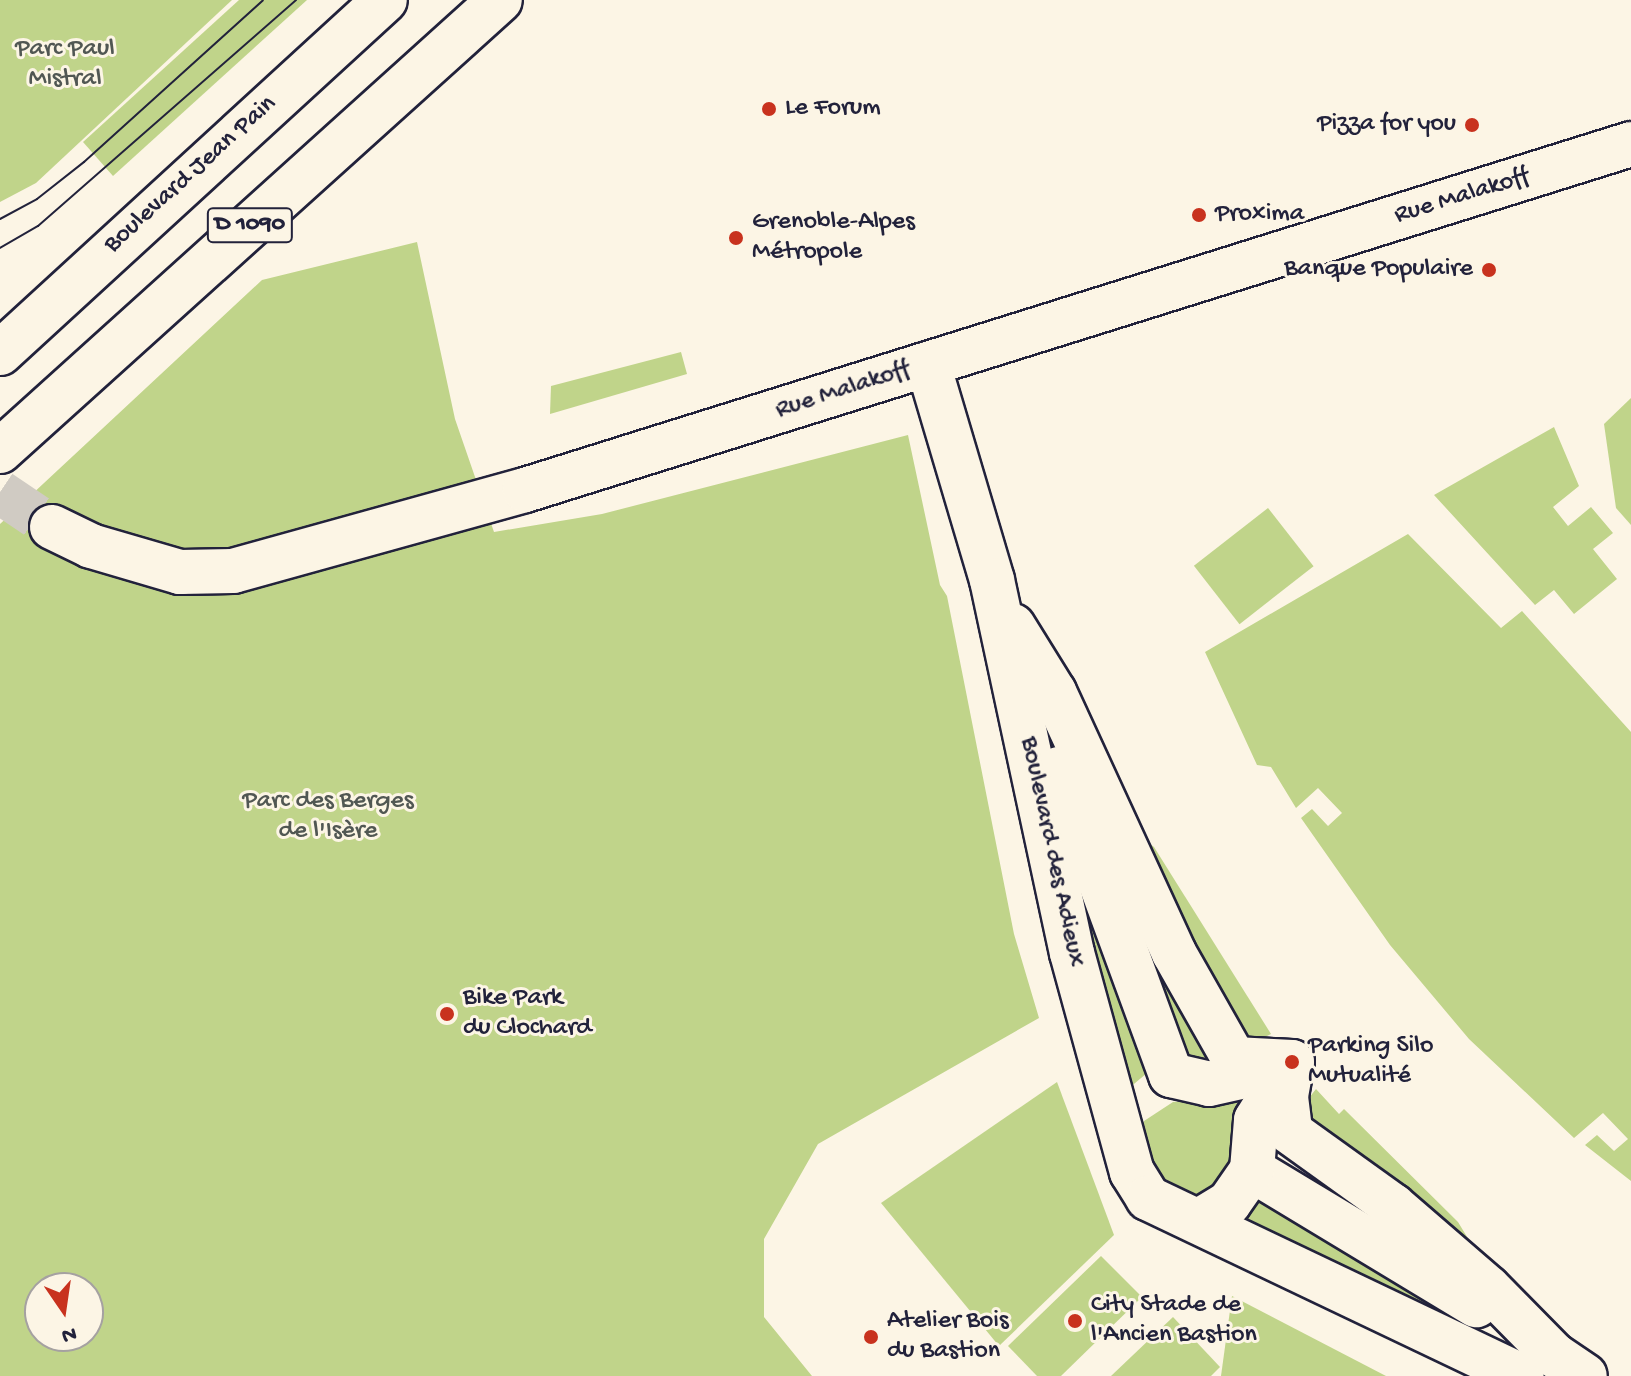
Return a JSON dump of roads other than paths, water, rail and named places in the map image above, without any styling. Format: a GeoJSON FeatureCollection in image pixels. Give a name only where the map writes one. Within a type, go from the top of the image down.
{"type":"FeatureCollection","features":[{"type":"Feature","properties":{"kind":"street","name":"Boulevard Jean Pain"},"geometry":{"type":"LineString","coordinates":[[0,353],[385,0]]}},
{"type":"Feature","properties":{"kind":"street","name":"D 1090"},"geometry":{"type":"LineString","coordinates":[[0,451],[500,0]]}},
{"type":"Feature","properties":{"kind":"street","name":"Rue Malakoff"},"geometry":{"type":"LineString","coordinates":[[52,527],[91,546],[180,572],[233,571],[525,490],[1631,144]]}},
{"type":"Feature","properties":{"kind":"street","name":"Boulevard des Adieux"},"geometry":{"type":"LineString","coordinates":[[928,364],[992,580],[1072,953],[1132,1172],[1148,1198],[1554,1369]]}},
{"type":"Feature","properties":{"kind":"street","name":"Boulevard des Adieux"},"geometry":{"type":"LineString","coordinates":[[992,580],[1013,628],[1086,856],[1171,1075]]}},
{"type":"Feature","properties":{"kind":"street","name":"Boulevard des Adieux"},"geometry":{"type":"LineString","coordinates":[[1013,628],[1054,692],[1174,953],[1234,1059],[1292,1062]]}},
{"type":"Feature","properties":{"kind":"street"},"geometry":{"type":"LineString","coordinates":[[1118,1122],[1171,1075],[1209,1084],[1250,1079],[1292,1062]]}},
{"type":"Feature","properties":{"kind":"street"},"geometry":{"type":"LineString","coordinates":[[1199,1221],[1229,1203],[1252,1170],[1256,1120],[1292,1062]]}},
{"type":"Feature","properties":{"kind":"street"},"geometry":{"type":"LineString","coordinates":[[1292,1062],[1286,1097],[1290,1132],[1393,1206],[1488,1288],[1554,1369]]}},
{"type":"Feature","properties":{"kind":"street"},"geometry":{"type":"LineString","coordinates":[[1252,1170],[1554,1369]]}},
{"type":"Feature","properties":{"kind":"tunnel"},"geometry":{"type":"LineString","coordinates":[[0,492],[52,527]]}},
{"type":"Feature","properties":{"kind":"tram line"},"geometry":{"type":"LineString","coordinates":[[0,219],[37,199],[84,162],[263,0]]}},
{"type":"Feature","properties":{"kind":"tram line"},"geometry":{"type":"LineString","coordinates":[[0,248],[38,226],[296,0]]}},
{"type":"Feature","properties":{"kind":"place","name":"Le Forum"},"geometry":{"type":"Point","coordinates":[769,109]}},
{"type":"Feature","properties":{"kind":"place","name":"Pizza for you"},"geometry":{"type":"Point","coordinates":[1472,125]}},
{"type":"Feature","properties":{"kind":"place","name":"Proxima"},"geometry":{"type":"Point","coordinates":[1199,215]}},
{"type":"Feature","properties":{"kind":"place","name":"Grenoble-Alpes Métropole"},"geometry":{"type":"Point","coordinates":[736,238]}},
{"type":"Feature","properties":{"kind":"place","name":"Banque Populaire"},"geometry":{"type":"Point","coordinates":[1489,270]}},
{"type":"Feature","properties":{"kind":"place","name":"Bike Park du Clochard"},"geometry":{"type":"Point","coordinates":[447,1014]}},
{"type":"Feature","properties":{"kind":"place","name":"Parking Silo Mutualité"},"geometry":{"type":"Point","coordinates":[1292,1062]}},
{"type":"Feature","properties":{"kind":"place","name":"City Stade de l'Ancien Bastion"},"geometry":{"type":"Point","coordinates":[1075,1321]}},
{"type":"Feature","properties":{"kind":"place","name":"Atelier Bois du Bastion"},"geometry":{"type":"Point","coordinates":[871,1337]}},
{"type":"Feature","properties":{"kind":"park label","name":"Parc Paul Mistral"},"geometry":{"type":"Point","coordinates":[65,65]}},
{"type":"Feature","properties":{"kind":"park label","name":"Parc des Berges de l'Isère"},"geometry":{"type":"Point","coordinates":[328,817]}}]}
